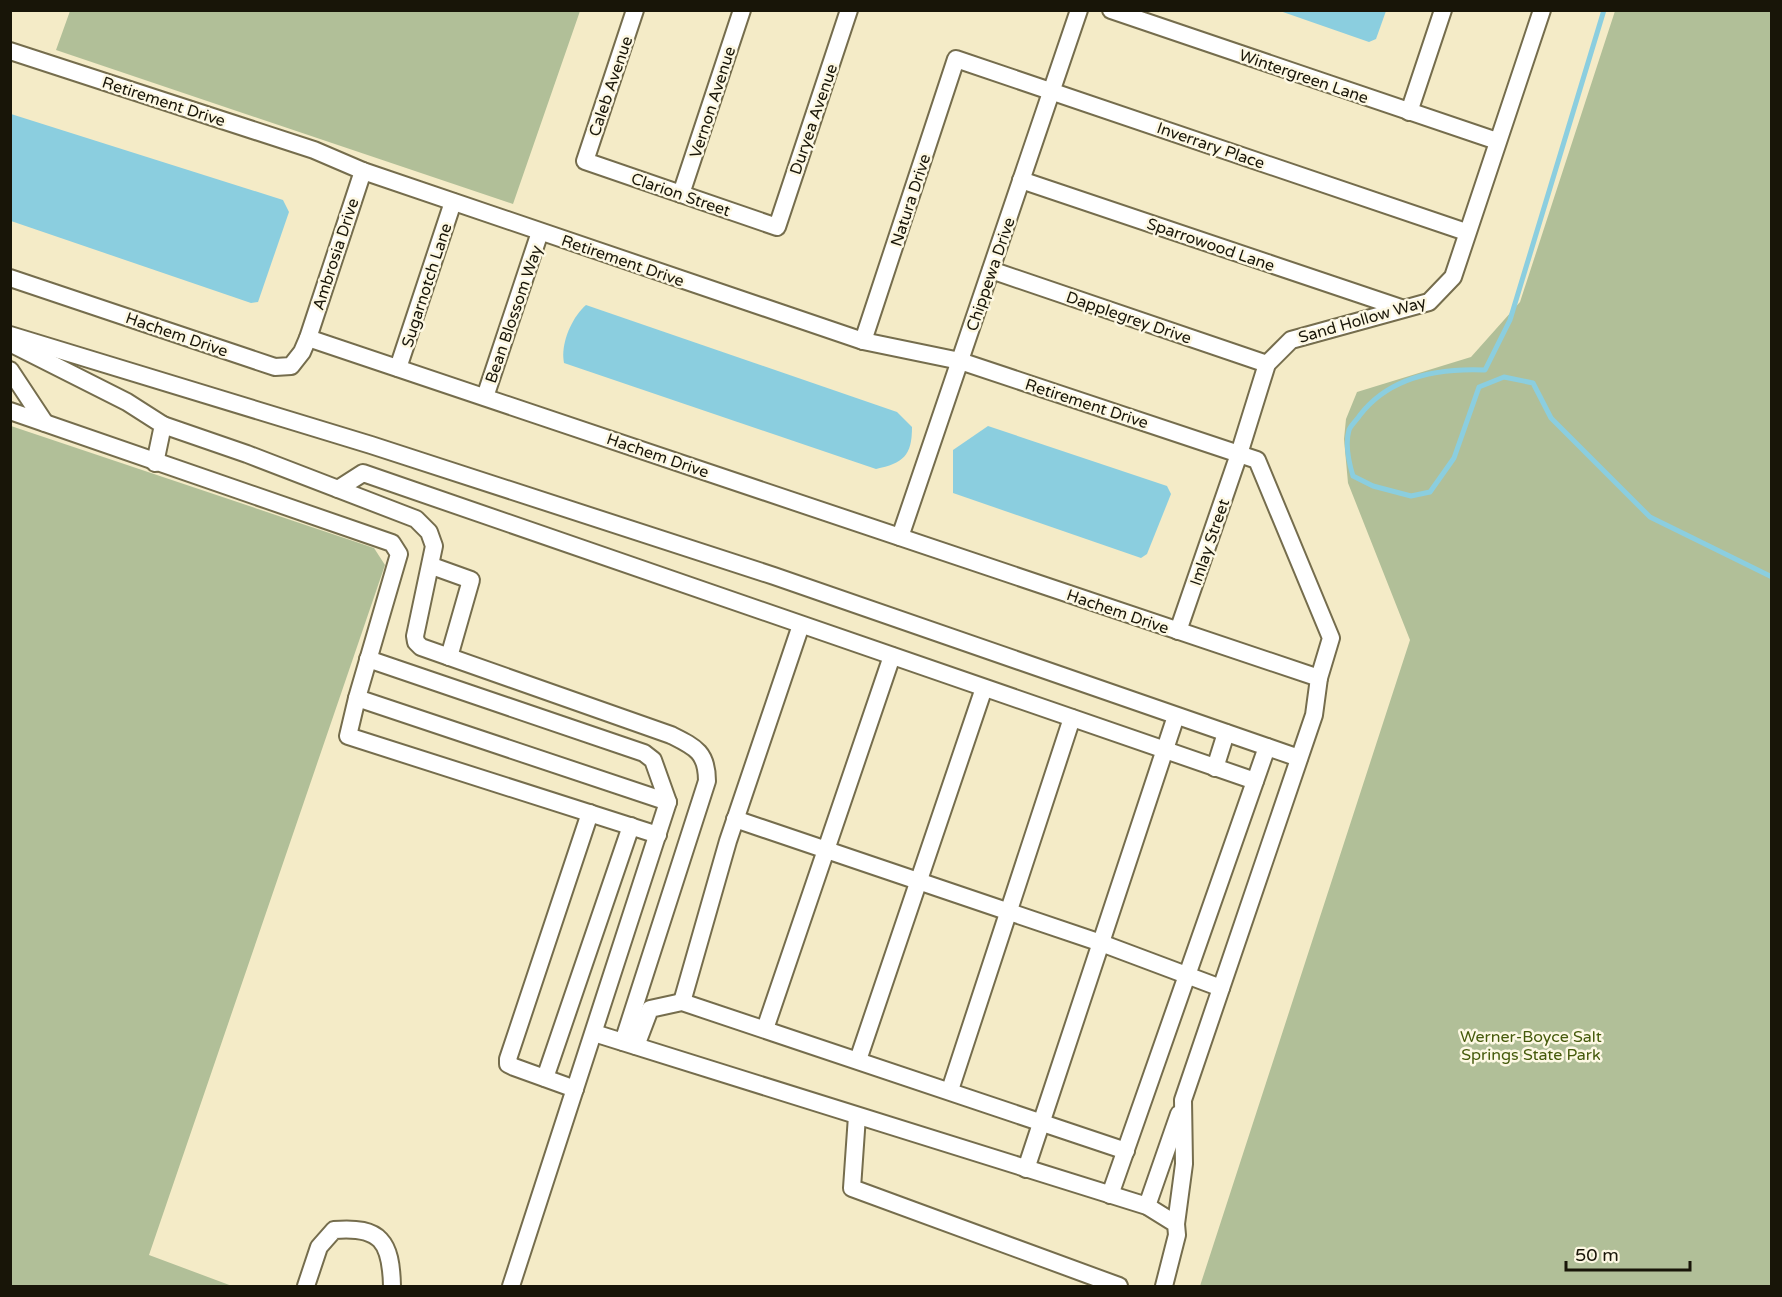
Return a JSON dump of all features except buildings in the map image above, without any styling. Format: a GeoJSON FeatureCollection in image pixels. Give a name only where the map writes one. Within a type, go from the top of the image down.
{"type":"FeatureCollection","features":[{"type":"Feature","properties":{"kind":"street","name":"Caleb Avenue"},"geometry":{"type":"LineString","coordinates":[[585,161],[635,10]]}},
{"type":"Feature","properties":{"kind":"street","name":"Vernon Avenue"},"geometry":{"type":"LineString","coordinates":[[681,194],[742,10]]}},
{"type":"Feature","properties":{"kind":"street","name":"Duryea Avenue"},"geometry":{"type":"LineString","coordinates":[[777,226],[849,10]]}},
{"type":"Feature","properties":{"kind":"street","name":"Chippewa Drive"},"geometry":{"type":"LineString","coordinates":[[900,537],[1079,10]]}},
{"type":"Feature","properties":{"kind":"street","name":"Wintergreen Lane"},"geometry":{"type":"LineString","coordinates":[[1111,10],[1497,141]]}},
{"type":"Feature","properties":{"kind":"street"},"geometry":{"type":"LineString","coordinates":[[1409,112],[1443,10]]}},
{"type":"Feature","properties":{"kind":"street","name":"Sand Hollow Way"},"geometry":{"type":"LineString","coordinates":[[1239,454],[1267,364],[1291,340],[1429,302],[1453,278],[1542,10]]}},
{"type":"Feature","properties":{"kind":"street","name":"Retirement Drive"},"geometry":{"type":"LineString","coordinates":[[10,51],[314,150],[363,171],[863,341],[960,361],[1239,454]]}},
{"type":"Feature","properties":{"kind":"street","name":"Inverrary Place"},"geometry":{"type":"LineString","coordinates":[[956,59],[1467,232]]}},
{"type":"Feature","properties":{"kind":"street","name":"Natura Drive"},"geometry":{"type":"LineString","coordinates":[[863,341],[956,59]]}},
{"type":"Feature","properties":{"kind":"street","name":"Clarion Street"},"geometry":{"type":"LineString","coordinates":[[585,161],[777,226]]}},
{"type":"Feature","properties":{"kind":"street","name":"Ambrosia Drive"},"geometry":{"type":"LineString","coordinates":[[308,338],[363,171]]}},
{"type":"Feature","properties":{"kind":"street","name":"Sparrowood Lane"},"geometry":{"type":"LineString","coordinates":[[1021,180],[1401,308]]}},
{"type":"Feature","properties":{"kind":"street","name":"Sugarnotch Lane"},"geometry":{"type":"LineString","coordinates":[[398,368],[453,202]]}},
{"type":"Feature","properties":{"kind":"street","name":"Bean Blossom Way"},"geometry":{"type":"LineString","coordinates":[[485,397],[540,232]]}},
{"type":"Feature","properties":{"kind":"street","name":"Dapplegrey Drive"},"geometry":{"type":"LineString","coordinates":[[991,270],[1267,364]]}},
{"type":"Feature","properties":{"kind":"street","name":"Hachem Drive"},"geometry":{"type":"LineString","coordinates":[[10,278],[275,367],[291,366],[302,352],[308,338],[1319,678]]}},
{"type":"Feature","properties":{"kind":"street"},"geometry":{"type":"LineString","coordinates":[[10,334],[371,445],[762,572],[1299,758]]}},
{"type":"Feature","properties":{"kind":"street"},"geometry":{"type":"LineString","coordinates":[[10,343],[127,402],[163,425],[416,519],[429,532],[434,546],[432,566],[415,636],[421,647],[671,735],[694,746],[707,763],[707,781],[629,1044]]}},
{"type":"Feature","properties":{"kind":"street"},"geometry":{"type":"LineString","coordinates":[[10,370],[45,423]]}},
{"type":"Feature","properties":{"kind":"street"},"geometry":{"type":"LineString","coordinates":[[10,411],[392,543],[399,554],[348,736],[658,835]]}},
{"type":"Feature","properties":{"kind":"street"},"geometry":{"type":"LineString","coordinates":[[155,463],[163,425]]}},
{"type":"Feature","properties":{"kind":"street"},"geometry":{"type":"LineString","coordinates":[[1147,1206],[1314,715],[1319,678],[1331,638],[1257,460],[1239,454]]}},
{"type":"Feature","properties":{"kind":"street","name":"Imlay Street"},"geometry":{"type":"LineString","coordinates":[[1178,631],[1239,454]]}},
{"type":"Feature","properties":{"kind":"street"},"geometry":{"type":"LineString","coordinates":[[338,489],[363,473],[1255,781]]}},
{"type":"Feature","properties":{"kind":"street"},"geometry":{"type":"LineString","coordinates":[[432,566],[471,580],[449,657]]}},
{"type":"Feature","properties":{"kind":"street"},"geometry":{"type":"LineString","coordinates":[[682,1002],[735,819],[801,625]]}},
{"type":"Feature","properties":{"kind":"street"},"geometry":{"type":"LineString","coordinates":[[765,1029],[892,656]]}},
{"type":"Feature","properties":{"kind":"street"},"geometry":{"type":"LineString","coordinates":[[368,659],[644,753],[653,760],[668,801],[511,1287]]}},
{"type":"Feature","properties":{"kind":"street"},"geometry":{"type":"LineString","coordinates":[[858,1060],[984,688]]}},
{"type":"Feature","properties":{"kind":"street"},"geometry":{"type":"LineString","coordinates":[[357,698],[668,801]]}},
{"type":"Feature","properties":{"kind":"street"},"geometry":{"type":"LineString","coordinates":[[1026,1169],[1176,716]]}},
{"type":"Feature","properties":{"kind":"street"},"geometry":{"type":"LineString","coordinates":[[950,1090],[1072,718]]}},
{"type":"Feature","properties":{"kind":"street"},"geometry":{"type":"LineString","coordinates":[[1215,768],[1226,733]]}},
{"type":"Feature","properties":{"kind":"street"},"geometry":{"type":"LineString","coordinates":[[1110,1195],[1267,747]]}},
{"type":"Feature","properties":{"kind":"street"},"geometry":{"type":"LineString","coordinates":[[575,1089],[514,1068],[508,1064],[508,1059],[590,813]]}},
{"type":"Feature","properties":{"kind":"street"},"geometry":{"type":"LineString","coordinates":[[735,819],[1101,943],[1221,988]]}},
{"type":"Feature","properties":{"kind":"street"},"geometry":{"type":"LineString","coordinates":[[545,1078],[631,826]]}},
{"type":"Feature","properties":{"kind":"street"},"geometry":{"type":"LineString","coordinates":[[629,1044],[650,1009],[682,1002],[950,1090],[1126,1151]]}},
{"type":"Feature","properties":{"kind":"street"},"geometry":{"type":"LineString","coordinates":[[594,1033],[1147,1206],[1176,1224]]}},
{"type":"Feature","properties":{"kind":"street"},"geometry":{"type":"LineString","coordinates":[[1164,1287],[1177,1235],[1176,1224],[1184,1164],[1183,1100]]}},
{"type":"Feature","properties":{"kind":"street"},"geometry":{"type":"LineString","coordinates":[[857,1116],[852,1188],[1119,1287]]}},
{"type":"Feature","properties":{"kind":"street"},"geometry":{"type":"LineString","coordinates":[[306,1287],[319,1247],[334,1230],[356,1228],[378,1236],[391,1258],[392,1287]]}},
{"type":"Feature","properties":{"kind":"green space"},"geometry":{"type":"Polygon","coordinates":[[[70,10],[580,11],[513,204],[56,50],[70,10]]]}},
{"type":"Feature","properties":{"kind":"green space","name":"Werner-Boyce Salt Springs State Park"},"geometry":{"type":"Polygon","coordinates":[[[1615,11],[1771,11],[1771,1286],[1200,1286],[1410,640],[1348,483],[1344,439],[1346,419],[1357,392],[1471,357],[1520,302],[1615,11]]]}},
{"type":"Feature","properties":{"kind":"green space"},"geometry":{"type":"Polygon","coordinates":[[[11,426],[374,548],[385,565],[149,1255],[232,1286],[11,1286],[11,426]]]}},
{"type":"Feature","properties":{"kind":"water"},"geometry":{"type":"Polygon","coordinates":[[[1280,11],[1386,11],[1376,39],[1369,42],[1280,11]]]}},
{"type":"Feature","properties":{"kind":"water"},"geometry":{"type":"Polygon","coordinates":[[[11,114],[283,200],[289,212],[258,302],[251,303],[11,221],[11,114]]]}},
{"type":"Feature","properties":{"kind":"water"},"geometry":{"type":"Polygon","coordinates":[[[586,305],[897,412],[912,427],[908,451],[899,461],[876,469],[564,363],[564,348],[568,331],[576,316],[586,305]]]}},
{"type":"Feature","properties":{"kind":"water"},"geometry":{"type":"Polygon","coordinates":[[[988,426],[1167,486],[1171,494],[1147,554],[1141,558],[953,493],[953,450],[988,426]]]}},
{"type":"Feature","properties":{"kind":"waterway"},"geometry":{"type":"LineString","coordinates":[[1604,10],[1510,320],[1485,370],[1450,371],[1416,377],[1386,391],[1372,402],[1349,430],[1347,447],[1353,476],[1373,486],[1411,496],[1430,492],[1454,458],[1479,387],[1504,377],[1533,383],[1551,418],[1650,517],[1772,577]]}}]}
